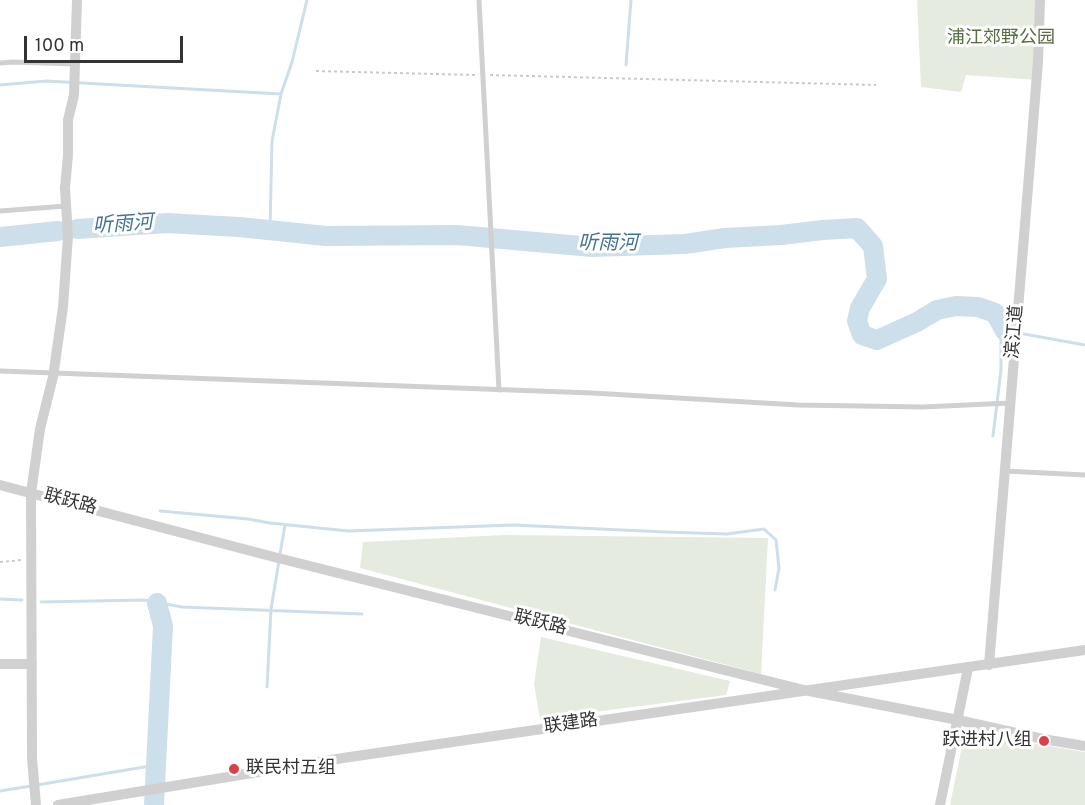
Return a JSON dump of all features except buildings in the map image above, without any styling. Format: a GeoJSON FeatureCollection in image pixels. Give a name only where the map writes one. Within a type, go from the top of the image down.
{"type":"FeatureCollection","features":[{"type":"Feature","properties":{"kind":"street"},"geometry":{"type":"LineString","coordinates":[[36,805],[32,758],[31,493],[40,429],[53,373],[63,307],[68,236],[65,188],[68,120],[74,95],[77,0]]}},
{"type":"Feature","properties":{"kind":"street","name":"滨江道"},"geometry":{"type":"LineString","coordinates":[[989,665],[1037,70],[1040,0]]}},
{"type":"Feature","properties":{"kind":"street","name":"联跃路"},"geometry":{"type":"LineString","coordinates":[[0,485],[804,690],[1085,746]]}},
{"type":"Feature","properties":{"kind":"street","name":"联建路"},"geometry":{"type":"LineString","coordinates":[[58,805],[344,758],[1085,650]]}},
{"type":"Feature","properties":{"kind":"street"},"geometry":{"type":"LineString","coordinates":[[0,664],[32,664]]}},
{"type":"Feature","properties":{"kind":"street"},"geometry":{"type":"LineString","coordinates":[[940,805],[968,668]]}},
{"type":"Feature","properties":{"kind":"lane"},"geometry":{"type":"LineString","coordinates":[[479,0],[499,390]]}},
{"type":"Feature","properties":{"kind":"lane"},"geometry":{"type":"LineString","coordinates":[[0,63],[76,64]]}},
{"type":"Feature","properties":{"kind":"lane"},"geometry":{"type":"LineString","coordinates":[[0,211],[66,206]]}},
{"type":"Feature","properties":{"kind":"lane"},"geometry":{"type":"LineString","coordinates":[[0,371],[592,393],[798,405],[923,407],[1010,403]]}},
{"type":"Feature","properties":{"kind":"lane"},"geometry":{"type":"LineString","coordinates":[[1005,471],[1085,475]]}},
{"type":"Feature","properties":{"kind":"path"},"geometry":{"type":"LineString","coordinates":[[316,70],[876,85]]}},
{"type":"Feature","properties":{"kind":"path"},"geometry":{"type":"LineString","coordinates":[[0,562],[31,559]]}},
{"type":"Feature","properties":{"kind":"green space","name":"浦江郊野公园"},"geometry":{"type":"Polygon","coordinates":[[[917,0],[1040,0],[1037,80],[966,75],[961,92],[921,87],[917,0]]]}},
{"type":"Feature","properties":{"kind":"green space"},"geometry":{"type":"Polygon","coordinates":[[[504,535],[768,538],[761,674],[360,568],[363,542],[504,535]]]}},
{"type":"Feature","properties":{"kind":"green space"},"geometry":{"type":"Polygon","coordinates":[[[541,637],[730,681],[726,695],[540,719],[534,684],[541,637]]]}},
{"type":"Feature","properties":{"kind":"green space"},"geometry":{"type":"Polygon","coordinates":[[[965,732],[1085,752],[1085,805],[950,805],[965,732]]]}},
{"type":"Feature","properties":{"kind":"waterway"},"geometry":{"type":"LineString","coordinates":[[270,230],[272,141],[281,94],[292,62],[307,0]]}},
{"type":"Feature","properties":{"kind":"waterway"},"geometry":{"type":"LineString","coordinates":[[626,65],[631,0]]}},
{"type":"Feature","properties":{"kind":"waterway"},"geometry":{"type":"LineString","coordinates":[[0,85],[46,81],[281,94]]}},
{"type":"Feature","properties":{"kind":"waterway","name":"听雨河"},"geometry":{"type":"LineString","coordinates":[[77,229],[167,223],[239,227],[326,236],[457,235],[592,247],[685,244],[725,238],[857,228],[873,246],[877,279],[860,308],[857,321],[862,335],[877,340],[937,310],[956,306],[978,307],[995,313],[1007,331]]}},
{"type":"Feature","properties":{"kind":"waterway","name":"听雨河"},"geometry":{"type":"LineString","coordinates":[[0,237],[58,231]]}},
{"type":"Feature","properties":{"kind":"waterway"},"geometry":{"type":"LineString","coordinates":[[993,436],[1001,370],[1001,324]]}},
{"type":"Feature","properties":{"kind":"waterway","name":"听雨河"},"geometry":{"type":"LineString","coordinates":[[1024,334],[1085,345]]}},
{"type":"Feature","properties":{"kind":"waterway"},"geometry":{"type":"LineString","coordinates":[[160,511],[348,531],[514,525],[727,534],[764,529],[776,540],[779,568],[775,590]]}},
{"type":"Feature","properties":{"kind":"waterway"},"geometry":{"type":"LineString","coordinates":[[280,554],[285,525]]}},
{"type":"Feature","properties":{"kind":"waterway"},"geometry":{"type":"LineString","coordinates":[[267,687],[271,609],[279,561]]}},
{"type":"Feature","properties":{"kind":"waterway"},"geometry":{"type":"LineString","coordinates":[[0,599],[22,600]]}},
{"type":"Feature","properties":{"kind":"waterway"},"geometry":{"type":"LineString","coordinates":[[41,602],[144,600],[182,607],[362,614]]}},
{"type":"Feature","properties":{"kind":"waterway"},"geometry":{"type":"LineString","coordinates":[[154,805],[163,626],[157,603]]}},
{"type":"Feature","properties":{"kind":"waterway"},"geometry":{"type":"LineString","coordinates":[[37,785],[156,765]]}},
{"type":"Feature","properties":{"kind":"waterway"},"geometry":{"type":"LineString","coordinates":[[0,791],[31,786]]}},
{"type":"Feature","properties":{"kind":"place","name":"跃进村八组"},"geometry":{"type":"Point","coordinates":[1044,741]}},
{"type":"Feature","properties":{"kind":"place","name":"联民村五组"},"geometry":{"type":"Point","coordinates":[234,769]}}]}
